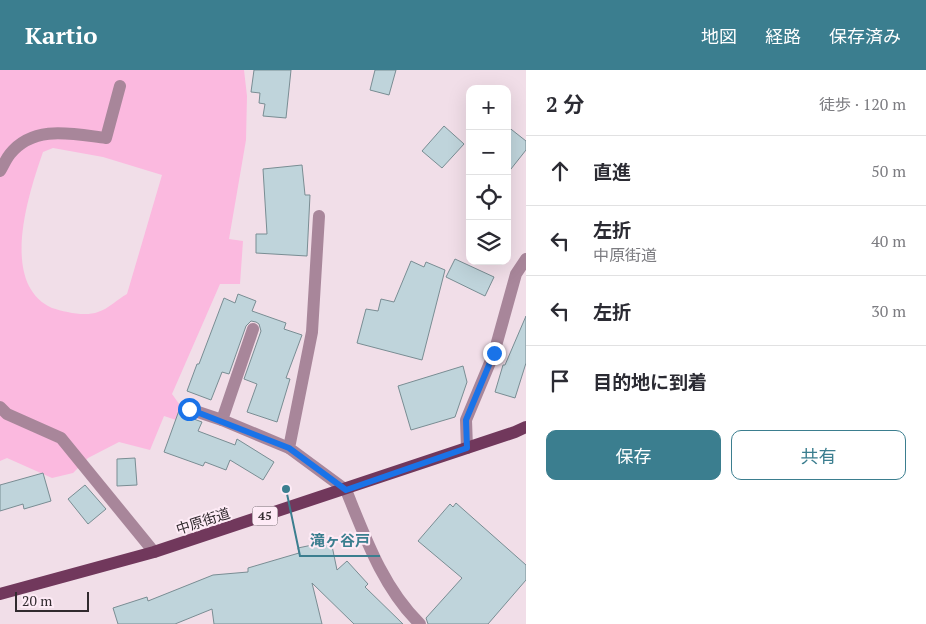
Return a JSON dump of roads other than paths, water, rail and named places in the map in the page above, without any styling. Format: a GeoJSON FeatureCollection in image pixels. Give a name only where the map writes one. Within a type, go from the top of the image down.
{"type":"FeatureCollection","features":[{"type":"Feature","properties":{"kind":"main road","name":"中原街道"},"geometry":{"type":"LineString","coordinates":[[1,592],[154,552],[346,490],[526,427]]}},
{"type":"Feature","properties":{"kind":"street"},"geometry":{"type":"LineString","coordinates":[[0,171],[10,154],[26,140],[49,132],[106,138],[120,86]]}},
{"type":"Feature","properties":{"kind":"street"},"geometry":{"type":"LineString","coordinates":[[289,448],[312,332],[319,216]]}},
{"type":"Feature","properties":{"kind":"street"},"geometry":{"type":"LineString","coordinates":[[467,448],[466,420],[494,353],[516,274],[526,259]]}},
{"type":"Feature","properties":{"kind":"street"},"geometry":{"type":"LineString","coordinates":[[222,420],[253,329]]}},
{"type":"Feature","properties":{"kind":"street"},"geometry":{"type":"LineString","coordinates":[[0,407],[7,414],[61,438],[154,552]]}},
{"type":"Feature","properties":{"kind":"street"},"geometry":{"type":"LineString","coordinates":[[189,409],[222,420],[289,448],[346,490],[370,551],[406,610],[420,624]]}},
{"type":"Feature","properties":{"kind":"place","name":"滝ヶ谷戸"},"geometry":{"type":"Point","coordinates":[286,489]}}]}
